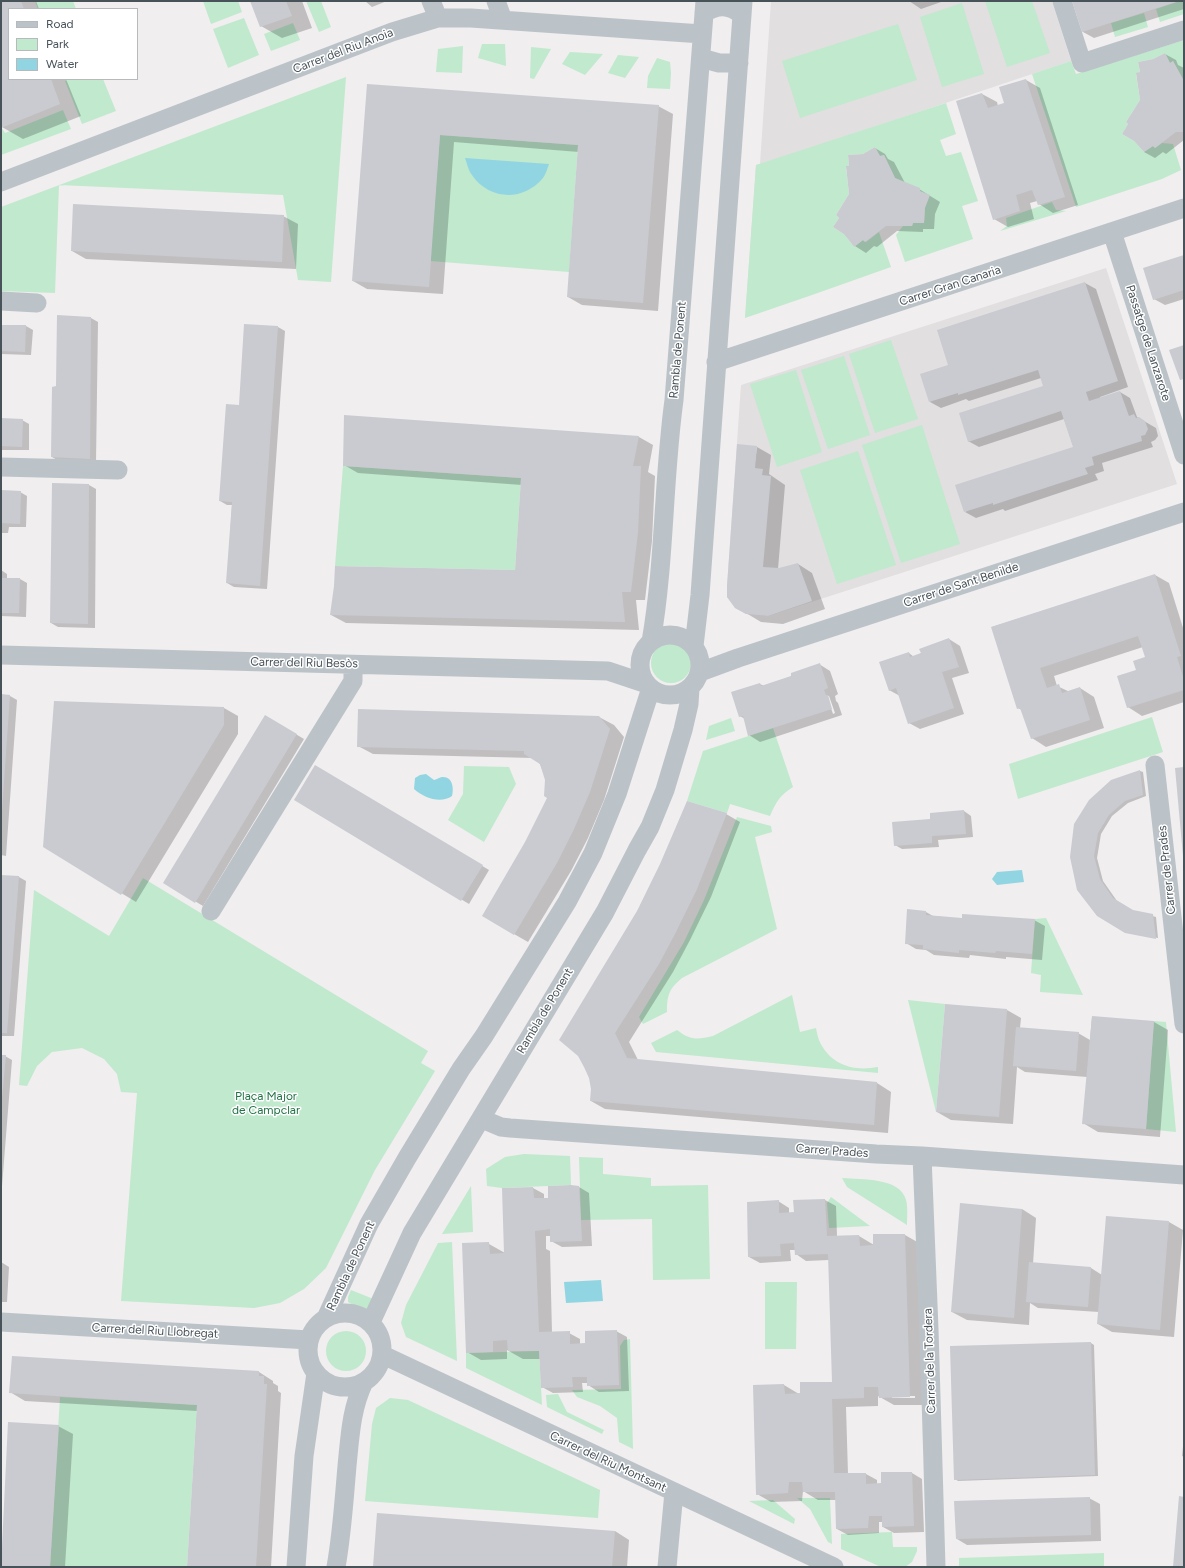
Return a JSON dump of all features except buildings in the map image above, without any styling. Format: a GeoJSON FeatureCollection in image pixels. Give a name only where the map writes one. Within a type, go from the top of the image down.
{"type":"FeatureCollection","features":[{"type":"Feature","properties":{"kind":"street"},"geometry":{"type":"LineString","coordinates":[[496,1],[503,20]]}},
{"type":"Feature","properties":{"kind":"street"},"geometry":{"type":"LineString","coordinates":[[1062,1],[1082,63],[1184,30]]}},
{"type":"Feature","properties":{"kind":"street","name":"Rambla de Ponent"},"geometry":{"type":"LineString","coordinates":[[647,646],[657,601],[704,7],[742,8],[699,605],[698,658]]}},
{"type":"Feature","properties":{"kind":"street","name":"Carrer del Riu Anoia"},"geometry":{"type":"LineString","coordinates":[[1,182],[392,32],[435,9],[503,20],[702,34]]}},
{"type":"Feature","properties":{"kind":"street"},"geometry":{"type":"LineString","coordinates":[[701,58],[719,64],[739,63]]}},
{"type":"Feature","properties":{"kind":"street","name":"Carrer Gran Canaria"},"geometry":{"type":"LineString","coordinates":[[716,362],[1184,208]]}},
{"type":"Feature","properties":{"kind":"street","name":"Passatge de Lanzarote"},"geometry":{"type":"LineString","coordinates":[[1112,232],[1184,455]]}},
{"type":"Feature","properties":{"kind":"street"},"geometry":{"type":"LineString","coordinates":[[1,301],[38,303]]}},
{"type":"Feature","properties":{"kind":"street"},"geometry":{"type":"LineString","coordinates":[[1,467],[118,470]]}},
{"type":"Feature","properties":{"kind":"street","name":"Carrer de Sant Benilde"},"geometry":{"type":"LineString","coordinates":[[698,658],[738,658],[1184,512]]}},
{"type":"Feature","properties":{"kind":"street"},"geometry":{"type":"LineString","coordinates":[[608,671],[662,636],[673,635],[684,638],[698,658],[697,679],[690,688],[679,694],[667,695],[656,692],[649,686],[642,674],[640,662],[647,646]]}},
{"type":"Feature","properties":{"kind":"street","name":"Carrer del Riu Besòs"},"geometry":{"type":"LineString","coordinates":[[1,655],[608,671],[649,686]]}},
{"type":"Feature","properties":{"kind":"street"},"geometry":{"type":"LineString","coordinates":[[211,911],[353,681],[353,665]]}},
{"type":"Feature","properties":{"kind":"street","name":"Rambla de Ponent"},"geometry":{"type":"LineString","coordinates":[[327,1316],[369,1224],[403,1164],[461,1069],[484,1036],[555,921],[593,853],[617,794],[649,686]]}},
{"type":"Feature","properties":{"kind":"street","name":"Rambla de Ponent"},"geometry":{"type":"LineString","coordinates":[[370,1322],[412,1233],[482,1119],[605,912],[650,827],[665,790],[683,730],[689,704],[690,688]]}},
{"type":"Feature","properties":{"kind":"street","name":"Carrer de Prades"},"geometry":{"type":"LineString","coordinates":[[1155,765],[1184,1024]]}},
{"type":"Feature","properties":{"kind":"street","name":"Carrer Prades"},"geometry":{"type":"LineString","coordinates":[[482,1119],[501,1127],[510,1128],[1184,1175]]}},
{"type":"Feature","properties":{"kind":"street","name":"Carrer de la Tordera"},"geometry":{"type":"LineString","coordinates":[[922,1156],[930,1328],[936,1567]]}},
{"type":"Feature","properties":{"kind":"street"},"geometry":{"type":"LineString","coordinates":[[342,1312],[357,1314],[370,1322],[378,1331],[382,1343],[383,1355],[379,1366],[373,1375],[364,1382],[352,1386],[338,1386],[326,1382],[316,1373],[310,1363],[308,1352],[309,1340],[313,1331],[327,1316],[342,1312]]}},
{"type":"Feature","properties":{"kind":"street","name":"Carrer del Riu Llobregat"},"geometry":{"type":"LineString","coordinates":[[1,1322],[309,1340]]}},
{"type":"Feature","properties":{"kind":"street","name":"Carrer del Riu Montsant"},"geometry":{"type":"LineString","coordinates":[[383,1355],[834,1567]]}},
{"type":"Feature","properties":{"kind":"street"},"geometry":{"type":"LineString","coordinates":[[296,1567],[304,1456],[316,1373]]}},
{"type":"Feature","properties":{"kind":"street"},"geometry":{"type":"LineString","coordinates":[[336,1567],[340,1544],[352,1420],[357,1397],[364,1382]]}},
{"type":"Feature","properties":{"kind":"street"},"geometry":{"type":"LineString","coordinates":[[667,1567],[674,1492]]}},
{"type":"Feature","properties":{"kind":"shaded area"},"geometry":{"type":"Polygon","coordinates":[[[771,1],[1052,1],[1071,61],[823,144],[745,318],[756,165],[760,164],[771,1]]]}},
{"type":"Feature","properties":{"kind":"shaded area"},"geometry":{"type":"Polygon","coordinates":[[[1106,268],[1177,484],[768,616],[746,614],[735,608],[727,597],[727,586],[741,385],[1106,268]]]}},
{"type":"Feature","properties":{"kind":"green space"},"geometry":{"type":"Polygon","coordinates":[[[35,1],[73,1],[76,8],[38,8],[35,1]]]}},
{"type":"Feature","properties":{"kind":"green space"},"geometry":{"type":"Polygon","coordinates":[[[203,1],[238,1],[242,12],[211,24],[203,1]]]}},
{"type":"Feature","properties":{"kind":"green space"},"geometry":{"type":"Polygon","coordinates":[[[306,1],[321,1],[331,27],[319,32],[306,1]]]}},
{"type":"Feature","properties":{"kind":"green space"},"geometry":{"type":"Polygon","coordinates":[[[985,1],[1032,1],[1050,53],[1007,67],[985,1]]]}},
{"type":"Feature","properties":{"kind":"green space"},"geometry":{"type":"Polygon","coordinates":[[[1184,1],[1184,14],[1160,22],[1156,9],[1184,1]]]}},
{"type":"Feature","properties":{"kind":"green space"},"geometry":{"type":"Polygon","coordinates":[[[962,3],[984,74],[942,87],[920,17],[962,3]]]}},
{"type":"Feature","properties":{"kind":"green space"},"geometry":{"type":"Polygon","coordinates":[[[1144,13],[1148,27],[1115,37],[1111,23],[1144,13]]]}},
{"type":"Feature","properties":{"kind":"green space"},"geometry":{"type":"Polygon","coordinates":[[[244,18],[259,55],[228,68],[213,29],[244,18]]]}},
{"type":"Feature","properties":{"kind":"green space"},"geometry":{"type":"Polygon","coordinates":[[[293,23],[300,40],[271,51],[264,34],[293,23]]]}},
{"type":"Feature","properties":{"kind":"green space"},"geometry":{"type":"Polygon","coordinates":[[[898,24],[917,80],[800,118],[782,61],[898,24]]]}},
{"type":"Feature","properties":{"kind":"green space"},"geometry":{"type":"Polygon","coordinates":[[[1184,40],[1184,81],[1173,61],[1170,63],[1165,53],[1153,59],[1138,62],[1140,72],[1136,74],[1140,100],[1126,122],[1128,124],[1122,134],[1134,141],[1144,152],[1153,146],[1155,148],[1162,143],[1173,144],[1181,170],[1162,179],[1076,207],[1032,74],[1071,61],[1076,74],[1184,40]]]}},
{"type":"Feature","properties":{"kind":"green space"},"geometry":{"type":"Polygon","coordinates":[[[482,44],[505,44],[506,66],[478,58],[482,44]]]}},
{"type":"Feature","properties":{"kind":"green space"},"geometry":{"type":"Polygon","coordinates":[[[463,46],[462,73],[436,72],[438,49],[463,46]]]}},
{"type":"Feature","properties":{"kind":"green space"},"geometry":{"type":"Polygon","coordinates":[[[531,47],[551,49],[534,79],[530,78],[531,47]]]}},
{"type":"Feature","properties":{"kind":"green space"},"geometry":{"type":"Polygon","coordinates":[[[570,52],[603,54],[585,75],[562,64],[570,52]]]}},
{"type":"Feature","properties":{"kind":"green space"},"geometry":{"type":"Polygon","coordinates":[[[618,55],[639,57],[625,78],[608,73],[618,55]]]}},
{"type":"Feature","properties":{"kind":"green space"},"geometry":{"type":"Polygon","coordinates":[[[657,58],[670,62],[670,89],[647,88],[648,76],[657,58]]]}},
{"type":"Feature","properties":{"kind":"green space"},"geometry":{"type":"Polygon","coordinates":[[[346,77],[331,282],[298,280],[283,195],[59,185],[346,77]]]}},
{"type":"Feature","properties":{"kind":"green space"},"geometry":{"type":"Polygon","coordinates":[[[103,80],[116,111],[82,124],[65,81],[103,80]]]}},
{"type":"Feature","properties":{"kind":"green space"},"geometry":{"type":"Polygon","coordinates":[[[946,103],[956,134],[940,140],[946,156],[961,152],[978,201],[962,206],[973,239],[905,262],[896,235],[903,226],[912,226],[913,223],[924,223],[925,208],[920,191],[895,178],[884,155],[880,156],[875,147],[863,154],[848,155],[849,166],[846,167],[849,194],[836,215],[839,218],[833,227],[845,235],[854,247],[863,240],[866,242],[879,232],[891,267],[745,318],[756,165],[946,103]]]}},
{"type":"Feature","properties":{"kind":"green space"},"geometry":{"type":"Polygon","coordinates":[[[63,110],[71,129],[1,155],[1,127],[5,133],[63,110]]]}},
{"type":"Feature","properties":{"kind":"green space"},"geometry":{"type":"Polygon","coordinates":[[[440,135],[578,145],[569,272],[430,261],[440,135]]]}},
{"type":"Feature","properties":{"kind":"green space"},"geometry":{"type":"Polygon","coordinates":[[[59,185],[55,293],[1,291],[1,207],[59,185]]]}},
{"type":"Feature","properties":{"kind":"green space"},"geometry":{"type":"Polygon","coordinates":[[[1052,202],[1056,210],[1066,211],[1000,231],[1007,226],[1006,218],[1052,202]]]}},
{"type":"Feature","properties":{"kind":"green space"},"geometry":{"type":"Polygon","coordinates":[[[891,340],[918,419],[875,433],[849,354],[891,340]]]}},
{"type":"Feature","properties":{"kind":"green space"},"geometry":{"type":"Polygon","coordinates":[[[844,356],[870,435],[828,449],[801,370],[844,356]]]}},
{"type":"Feature","properties":{"kind":"green space"},"geometry":{"type":"Polygon","coordinates":[[[796,370],[822,452],[777,467],[750,384],[796,370]]]}},
{"type":"Feature","properties":{"kind":"green space"},"geometry":{"type":"Polygon","coordinates":[[[922,425],[960,544],[901,563],[862,445],[922,425]]]}},
{"type":"Feature","properties":{"kind":"green space"},"geometry":{"type":"Polygon","coordinates":[[[858,451],[896,565],[837,584],[800,470],[858,451]]]}},
{"type":"Feature","properties":{"kind":"green space"},"geometry":{"type":"Polygon","coordinates":[[[343,466],[521,478],[515,570],[335,566],[343,466]]]}},
{"type":"Feature","properties":{"kind":"green space"},"geometry":{"type":"Polygon","coordinates":[[[675,643],[682,646],[688,652],[691,663],[690,671],[682,680],[675,683],[667,683],[660,680],[652,671],[651,659],[654,652],[663,644],[675,643]]]}},
{"type":"Feature","properties":{"kind":"green space"},"geometry":{"type":"Polygon","coordinates":[[[1152,717],[1163,752],[1018,799],[1009,764],[1152,717]]]}},
{"type":"Feature","properties":{"kind":"green space"},"geometry":{"type":"Polygon","coordinates":[[[731,718],[735,731],[706,740],[709,726],[731,718]]]}},
{"type":"Feature","properties":{"kind":"green space"},"geometry":{"type":"Polygon","coordinates":[[[773,728],[793,787],[779,799],[770,816],[730,804],[727,813],[687,801],[703,751],[773,728]]]}},
{"type":"Feature","properties":{"kind":"green space"},"geometry":{"type":"Polygon","coordinates":[[[464,766],[509,767],[516,784],[484,842],[448,820],[463,794],[464,766]]]}},
{"type":"Feature","properties":{"kind":"green space"},"geometry":{"type":"Polygon","coordinates":[[[737,817],[771,826],[772,832],[755,837],[777,929],[682,978],[674,986],[668,997],[667,1012],[643,1024],[639,1017],[684,942],[704,900],[737,817]]]}},
{"type":"Feature","properties":{"kind":"green space","name":"Plaça Major de Campclar"},"geometry":{"type":"Polygon","coordinates":[[[143,878],[428,1051],[421,1063],[435,1071],[375,1170],[326,1268],[304,1289],[280,1303],[254,1308],[121,1301],[137,1093],[121,1092],[117,1074],[104,1059],[82,1048],[52,1052],[37,1066],[27,1086],[19,1085],[34,890],[109,936],[143,878]]]}},
{"type":"Feature","properties":{"kind":"green space"},"geometry":{"type":"Polygon","coordinates":[[[1046,918],[1083,995],[1040,992],[1041,975],[1031,973],[1035,919],[1046,918]]]}},
{"type":"Feature","properties":{"kind":"green space"},"geometry":{"type":"Polygon","coordinates":[[[792,995],[800,1032],[816,1028],[821,1044],[833,1059],[854,1068],[878,1067],[878,1073],[656,1052],[651,1043],[677,1030],[686,1036],[694,1038],[713,1036],[792,995]]]}},
{"type":"Feature","properties":{"kind":"green space"},"geometry":{"type":"Polygon","coordinates":[[[908,1000],[945,1004],[936,1112],[908,1000]]]}},
{"type":"Feature","properties":{"kind":"green space"},"geometry":{"type":"Polygon","coordinates":[[[1154,1021],[1166,1022],[1176,1132],[1146,1129],[1154,1021]]]}},
{"type":"Feature","properties":{"kind":"green space"},"geometry":{"type":"Polygon","coordinates":[[[524,1154],[570,1156],[571,1185],[502,1188],[487,1186],[486,1169],[505,1157],[524,1154]]]}},
{"type":"Feature","properties":{"kind":"green space"},"geometry":{"type":"Polygon","coordinates":[[[579,1157],[603,1158],[603,1174],[651,1178],[651,1186],[708,1185],[710,1279],[653,1280],[652,1219],[581,1220],[579,1157]]]}},
{"type":"Feature","properties":{"kind":"green space"},"geometry":{"type":"Polygon","coordinates":[[[842,1178],[879,1181],[896,1187],[906,1200],[907,1225],[847,1187],[842,1178]]]}},
{"type":"Feature","properties":{"kind":"green space"},"geometry":{"type":"Polygon","coordinates":[[[471,1186],[473,1232],[442,1234],[471,1186]]]}},
{"type":"Feature","properties":{"kind":"green space"},"geometry":{"type":"Polygon","coordinates":[[[831,1197],[870,1226],[829,1228],[827,1203],[831,1197]]]}},
{"type":"Feature","properties":{"kind":"green space"},"geometry":{"type":"Polygon","coordinates":[[[452,1242],[457,1361],[406,1337],[401,1323],[406,1305],[438,1243],[452,1242]]]}},
{"type":"Feature","properties":{"kind":"green space"},"geometry":{"type":"Polygon","coordinates":[[[765,1282],[797,1282],[796,1349],[765,1349],[765,1282]]]}},
{"type":"Feature","properties":{"kind":"green space"},"geometry":{"type":"Polygon","coordinates":[[[351,1290],[376,1300],[367,1310],[348,1302],[348,1297],[351,1290]]]}},
{"type":"Feature","properties":{"kind":"green space"},"geometry":{"type":"Polygon","coordinates":[[[350,1331],[357,1334],[363,1340],[366,1351],[365,1359],[357,1368],[350,1371],[342,1371],[335,1368],[327,1359],[326,1347],[329,1340],[338,1332],[350,1331]]]}},
{"type":"Feature","properties":{"kind":"green space"},"geometry":{"type":"Polygon","coordinates":[[[630,1339],[633,1449],[619,1442],[617,1418],[600,1406],[577,1397],[572,1390],[621,1389],[620,1346],[624,1340],[630,1339]]]}},
{"type":"Feature","properties":{"kind":"green space"},"geometry":{"type":"Polygon","coordinates":[[[539,1351],[542,1405],[466,1368],[466,1353],[539,1351]]]}},
{"type":"Feature","properties":{"kind":"green space"},"geometry":{"type":"Polygon","coordinates":[[[558,1394],[567,1412],[604,1430],[602,1434],[547,1407],[546,1395],[558,1394]]]}},
{"type":"Feature","properties":{"kind":"green space"},"geometry":{"type":"Polygon","coordinates":[[[60,1397],[197,1405],[187,1567],[50,1567],[60,1397]]]}},
{"type":"Feature","properties":{"kind":"green space"},"geometry":{"type":"Polygon","coordinates":[[[390,1398],[408,1400],[600,1490],[598,1518],[365,1501],[372,1424],[376,1408],[390,1398]]]}},
{"type":"Feature","properties":{"kind":"green space"},"geometry":{"type":"Polygon","coordinates":[[[797,1498],[830,1498],[832,1544],[828,1542],[810,1509],[797,1498]]]}},
{"type":"Feature","properties":{"kind":"green space"},"geometry":{"type":"Polygon","coordinates":[[[773,1500],[795,1519],[794,1524],[749,1501],[773,1500]]]}},
{"type":"Feature","properties":{"kind":"green space"},"geometry":{"type":"Polygon","coordinates":[[[892,1532],[893,1547],[917,1547],[917,1551],[912,1562],[905,1567],[881,1567],[841,1549],[841,1534],[892,1532]]]}},
{"type":"Feature","properties":{"kind":"green space"},"geometry":{"type":"Polygon","coordinates":[[[1104,1553],[1104,1567],[959,1567],[959,1558],[1104,1553]]]}},
{"type":"Feature","properties":{"kind":"water"},"geometry":{"type":"Polygon","coordinates":[[[465,158],[549,164],[543,178],[535,186],[526,191],[506,195],[487,189],[479,183],[471,173],[465,158]]]}},
{"type":"Feature","properties":{"kind":"water"},"geometry":{"type":"Polygon","coordinates":[[[426,774],[434,780],[446,777],[451,781],[453,787],[452,796],[443,800],[438,800],[423,795],[414,789],[415,778],[426,774]]]}},
{"type":"Feature","properties":{"kind":"water"},"geometry":{"type":"Polygon","coordinates":[[[1022,870],[1024,882],[997,885],[992,879],[997,872],[1022,870]]]}},
{"type":"Feature","properties":{"kind":"water"},"geometry":{"type":"Polygon","coordinates":[[[601,1280],[603,1301],[566,1303],[564,1282],[601,1280]]]}}]}
